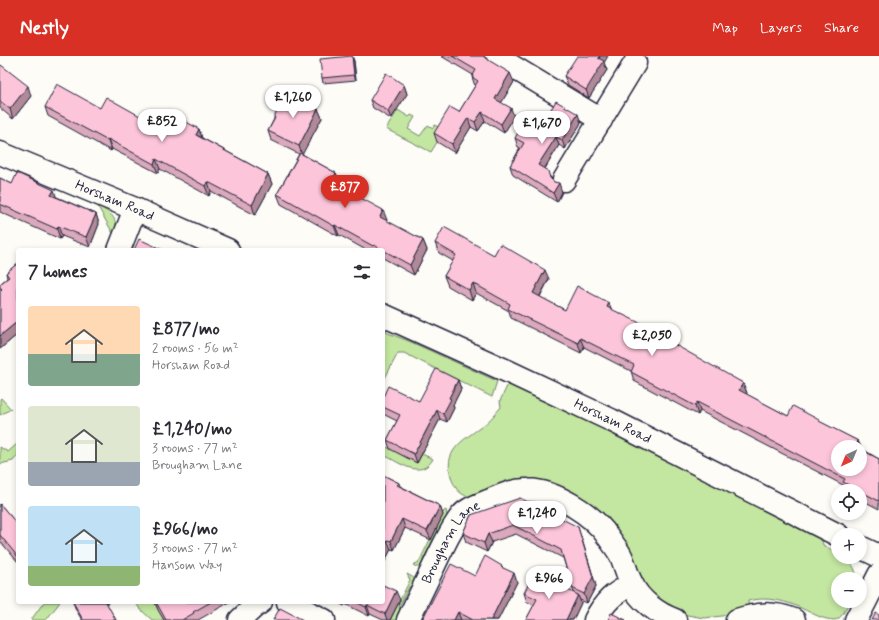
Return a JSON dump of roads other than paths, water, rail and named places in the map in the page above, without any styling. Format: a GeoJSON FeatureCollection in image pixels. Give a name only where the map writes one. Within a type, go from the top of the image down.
{"type":"FeatureCollection","features":[{"type":"Feature","properties":{"kind":"street"},"geometry":{"type":"LineString","coordinates":[[495,56],[601,120]]}},
{"type":"Feature","properties":{"kind":"street"},"geometry":{"type":"LineString","coordinates":[[564,180],[635,63]]}},
{"type":"Feature","properties":{"kind":"street","name":"Horsham Road"},"geometry":{"type":"LineString","coordinates":[[0,153],[135,209],[223,248]]}},
{"type":"Feature","properties":{"kind":"street"},"geometry":{"type":"LineString","coordinates":[[120,248],[135,209]]}},
{"type":"Feature","properties":{"kind":"street","name":"Horsham Road"},"geometry":{"type":"LineString","coordinates":[[385,317],[507,371],[611,420],[831,532]]}},
{"type":"Feature","properties":{"kind":"street","name":"Brougham Lane"},"geometry":{"type":"LineString","coordinates":[[408,620],[450,532],[463,513],[497,497],[521,490],[536,491],[554,496],[579,510],[595,522],[609,537],[620,555],[637,593],[647,603],[667,617],[675,620]]}},
{"type":"Feature","properties":{"kind":"street"},"geometry":{"type":"LineString","coordinates":[[867,550],[879,556]]}},
{"type":"Feature","properties":{"kind":"street"},"geometry":{"type":"LineString","coordinates":[[856,620],[879,575]]}},
{"type":"Feature","properties":{"kind":"street"},"geometry":{"type":"LineString","coordinates":[[595,620],[603,605],[609,598],[632,584]]}},
{"type":"Feature","properties":{"kind":"street"},"geometry":{"type":"LineString","coordinates":[[240,620],[258,604]]}},
{"type":"Feature","properties":{"kind":"street"},"geometry":{"type":"LineString","coordinates":[[292,604],[324,620]]}},
{"type":"Feature","properties":{"kind":"street"},"geometry":{"type":"LineString","coordinates":[[737,620],[761,614],[780,615],[794,620]]}}]}
